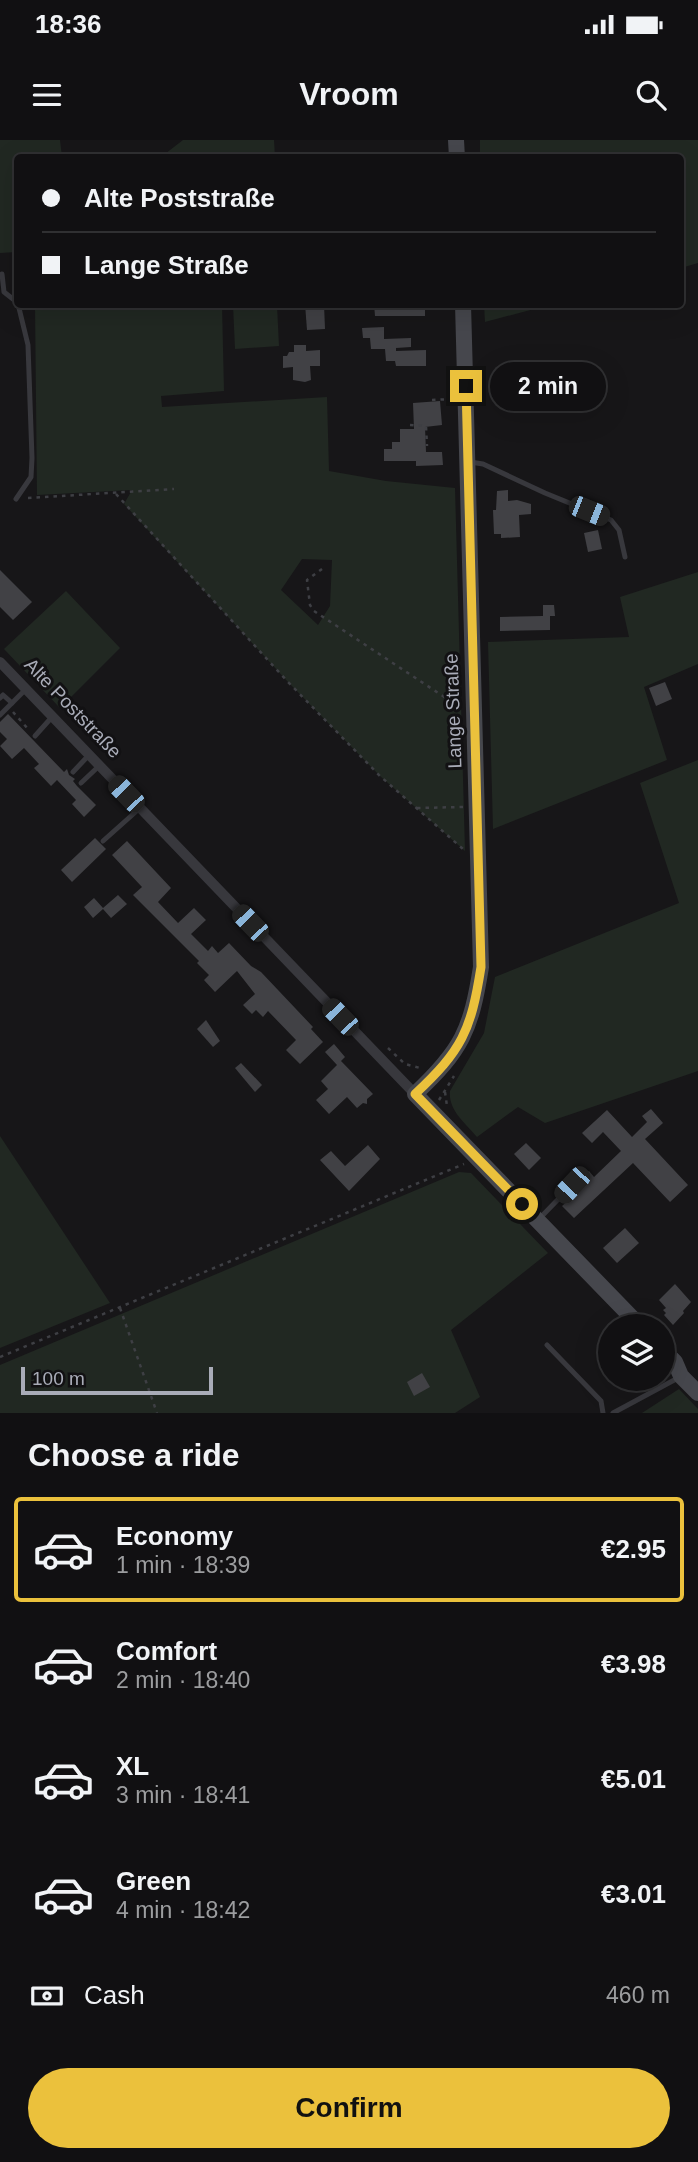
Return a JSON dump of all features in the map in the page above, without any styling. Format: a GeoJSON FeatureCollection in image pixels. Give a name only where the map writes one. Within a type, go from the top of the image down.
{"type":"FeatureCollection","features":[{"type":"Feature","properties":{"kind":"street","name":"Lange Straße"},"geometry":{"type":"LineString","coordinates":[[415,1094],[447,1063],[458,1048],[475,1003],[481,967],[463,308]]}},
{"type":"Feature","properties":{"kind":"street","name":"Alte Poststraße"},"geometry":{"type":"LineString","coordinates":[[0,662],[628,1314]]}},
{"type":"Feature","properties":{"kind":"street"},"geometry":{"type":"LineString","coordinates":[[675,1362],[681,1376],[698,1393]]}},
{"type":"Feature","properties":{"kind":"lane"},"geometry":{"type":"LineString","coordinates":[[2,274],[4,292],[14,301]]}},
{"type":"Feature","properties":{"kind":"lane"},"geometry":{"type":"LineString","coordinates":[[16,499],[31,477],[32,458],[28,345],[19,308]]}},
{"type":"Feature","properties":{"kind":"lane"},"geometry":{"type":"LineString","coordinates":[[466,462],[483,464],[611,520],[619,530],[625,557]]}},
{"type":"Feature","properties":{"kind":"lane"},"geometry":{"type":"LineString","coordinates":[[0,715],[26,689]]}},
{"type":"Feature","properties":{"kind":"lane"},"geometry":{"type":"LineString","coordinates":[[0,698],[4,695],[10,705]]}},
{"type":"Feature","properties":{"kind":"lane"},"geometry":{"type":"LineString","coordinates":[[35,736],[52,717]]}},
{"type":"Feature","properties":{"kind":"lane"},"geometry":{"type":"LineString","coordinates":[[73,772],[89,755]]}},
{"type":"Feature","properties":{"kind":"lane"},"geometry":{"type":"LineString","coordinates":[[81,783],[99,766]]}},
{"type":"Feature","properties":{"kind":"lane"},"geometry":{"type":"LineString","coordinates":[[103,841],[140,808]]}},
{"type":"Feature","properties":{"kind":"lane"},"geometry":{"type":"LineString","coordinates":[[537,1220],[572,1185]]}},
{"type":"Feature","properties":{"kind":"lane"},"geometry":{"type":"LineString","coordinates":[[547,1345],[601,1401],[603,1413]]}},
{"type":"Feature","properties":{"kind":"lane"},"geometry":{"type":"LineString","coordinates":[[613,1413],[681,1376]]}},
{"type":"Feature","properties":{"kind":"path"},"geometry":{"type":"LineString","coordinates":[[432,400],[452,399]]}},
{"type":"Feature","properties":{"kind":"path"},"geometry":{"type":"LineString","coordinates":[[410,425],[426,426],[427,446]]}},
{"type":"Feature","properties":{"kind":"path"},"geometry":{"type":"LineString","coordinates":[[16,499],[174,489]]}},
{"type":"Feature","properties":{"kind":"path"},"geometry":{"type":"LineString","coordinates":[[116,494],[288,682],[380,776],[465,851]]}},
{"type":"Feature","properties":{"kind":"path"},"geometry":{"type":"LineString","coordinates":[[322,569],[307,580],[307,595],[314,611],[461,708]]}},
{"type":"Feature","properties":{"kind":"path"},"geometry":{"type":"LineString","coordinates":[[10,705],[35,736]]}},
{"type":"Feature","properties":{"kind":"path"},"geometry":{"type":"LineString","coordinates":[[417,808],[464,807]]}},
{"type":"Feature","properties":{"kind":"path"},"geometry":{"type":"LineString","coordinates":[[0,1357],[476,1158]]}},
{"type":"Feature","properties":{"kind":"path"},"geometry":{"type":"LineString","coordinates":[[120,1308],[157,1413]]}},
{"type":"Feature","properties":{"kind":"shaded area"},"geometry":{"type":"Polygon","coordinates":[[[0,140],[60,140],[62,154],[14,154],[14,252],[0,253],[0,140]]]}},
{"type":"Feature","properties":{"kind":"shaded area"},"geometry":{"type":"Polygon","coordinates":[[[183,140],[274,140],[275,154],[165,154],[183,140]]]}},
{"type":"Feature","properties":{"kind":"shaded area"},"geometry":{"type":"Polygon","coordinates":[[[480,140],[698,140],[698,263],[684,267],[684,154],[480,154],[480,140]]]}},
{"type":"Feature","properties":{"kind":"shaded area"},"geometry":{"type":"Polygon","coordinates":[[[35,308],[222,308],[224,391],[161,396],[162,407],[327,397],[329,471],[386,481],[455,488],[465,851],[380,776],[288,682],[124,504],[132,490],[37,495],[35,308]],[[302,559],[281,590],[318,625],[330,606],[332,560],[302,559]]]}},
{"type":"Feature","properties":{"kind":"shaded area"},"geometry":{"type":"Polygon","coordinates":[[[233,308],[277,308],[279,346],[235,349],[233,308]]]}},
{"type":"Feature","properties":{"kind":"shaded area"},"geometry":{"type":"Polygon","coordinates":[[[484,308],[538,308],[485,322],[484,308]]]}},
{"type":"Feature","properties":{"kind":"shaded area"},"geometry":{"type":"Polygon","coordinates":[[[698,572],[698,664],[644,687],[667,760],[493,829],[488,642],[629,637],[620,597],[698,572]]]}},
{"type":"Feature","properties":{"kind":"shaded area"},"geometry":{"type":"Polygon","coordinates":[[[66,591],[120,648],[60,708],[4,649],[66,591]]]}},
{"type":"Feature","properties":{"kind":"shaded area"},"geometry":{"type":"Polygon","coordinates":[[[698,760],[698,1071],[545,1123],[518,1107],[477,1137],[454,1110],[450,1091],[484,1033],[495,977],[679,903],[640,783],[698,760]]]}},
{"type":"Feature","properties":{"kind":"shaded area"},"geometry":{"type":"Polygon","coordinates":[[[0,1136],[110,1303],[0,1348],[0,1136]]]}},
{"type":"Feature","properties":{"kind":"shaded area"},"geometry":{"type":"Polygon","coordinates":[[[459,1172],[471,1173],[548,1253],[451,1330],[480,1397],[455,1413],[0,1413],[0,1365],[459,1172]]]}},
{"type":"Feature","properties":{"kind":"shaded area"},"geometry":{"type":"Polygon","coordinates":[[[679,1389],[698,1409],[698,1413],[642,1413],[679,1389]]]}},
{"type":"Feature","properties":{"kind":"building"},"geometry":{"type":"Polygon","coordinates":[[[305,308],[324,308],[325,329],[307,330],[305,308]]]}},
{"type":"Feature","properties":{"kind":"building"},"geometry":{"type":"Polygon","coordinates":[[[374,308],[425,308],[425,316],[375,316],[374,308]]]}},
{"type":"Feature","properties":{"kind":"building"},"geometry":{"type":"Polygon","coordinates":[[[384,327],[384,339],[411,338],[411,347],[396,348],[396,351],[426,350],[426,366],[396,366],[395,361],[386,361],[385,349],[371,349],[370,338],[363,338],[362,328],[384,327]]]}},
{"type":"Feature","properties":{"kind":"building"},"geometry":{"type":"Polygon","coordinates":[[[294,345],[306,345],[306,351],[320,350],[320,366],[310,366],[311,380],[293,380],[293,367],[283,368],[283,356],[294,352],[294,345]]]}},
{"type":"Feature","properties":{"kind":"building"},"geometry":{"type":"Polygon","coordinates":[[[440,401],[442,425],[425,427],[426,452],[442,452],[443,465],[416,466],[416,461],[384,461],[384,449],[392,449],[392,442],[400,442],[400,429],[414,429],[413,403],[440,401]]]}},
{"type":"Feature","properties":{"kind":"building"},"geometry":{"type":"Polygon","coordinates":[[[508,490],[508,501],[517,500],[531,504],[531,514],[519,515],[520,537],[501,538],[501,534],[494,534],[493,510],[496,510],[497,491],[508,490]]]}},
{"type":"Feature","properties":{"kind":"building"},"geometry":{"type":"Polygon","coordinates":[[[598,530],[602,549],[588,552],[584,533],[598,530]]]}},
{"type":"Feature","properties":{"kind":"building"},"geometry":{"type":"Polygon","coordinates":[[[0,570],[32,602],[13,620],[0,607],[0,570]]]}},
{"type":"Feature","properties":{"kind":"building"},"geometry":{"type":"Polygon","coordinates":[[[543,605],[554,605],[555,616],[550,616],[550,630],[500,631],[500,617],[543,616],[543,605]]]}},
{"type":"Feature","properties":{"kind":"building"},"geometry":{"type":"Polygon","coordinates":[[[665,682],[672,699],[656,706],[649,688],[665,682]]]}},
{"type":"Feature","properties":{"kind":"building"},"geometry":{"type":"Polygon","coordinates":[[[8,714],[64,772],[67,769],[77,786],[96,805],[84,817],[72,804],[76,800],[57,780],[51,786],[34,768],[39,764],[24,748],[12,759],[0,746],[7,739],[0,732],[0,722],[8,714]]]}},
{"type":"Feature","properties":{"kind":"building"},"geometry":{"type":"Polygon","coordinates":[[[95,838],[106,849],[72,882],[61,870],[95,838]]]}},
{"type":"Feature","properties":{"kind":"building"},"geometry":{"type":"Polygon","coordinates":[[[127,841],[171,888],[158,902],[178,923],[194,908],[206,920],[191,934],[208,951],[212,946],[218,953],[229,943],[251,966],[261,972],[313,1027],[311,1029],[323,1042],[300,1064],[286,1050],[296,1040],[268,1011],[263,1017],[256,1010],[252,1014],[243,1005],[255,994],[237,971],[215,992],[204,980],[209,975],[197,963],[199,961],[133,895],[142,887],[112,855],[127,841]]]}},
{"type":"Feature","properties":{"kind":"building"},"geometry":{"type":"Polygon","coordinates":[[[118,895],[127,904],[111,918],[103,909],[93,918],[84,907],[94,898],[103,908],[118,895]]]}},
{"type":"Feature","properties":{"kind":"building"},"geometry":{"type":"Polygon","coordinates":[[[206,1020],[220,1041],[213,1047],[197,1029],[206,1020]]]}},
{"type":"Feature","properties":{"kind":"building"},"geometry":{"type":"Polygon","coordinates":[[[334,1044],[345,1057],[341,1061],[373,1094],[367,1099],[367,1104],[363,1103],[357,1108],[347,1097],[329,1114],[316,1100],[328,1089],[321,1081],[337,1065],[325,1052],[334,1044]]]}},
{"type":"Feature","properties":{"kind":"building"},"geometry":{"type":"Polygon","coordinates":[[[241,1063],[262,1085],[255,1092],[235,1068],[241,1063]]]}},
{"type":"Feature","properties":{"kind":"building"},"geometry":{"type":"Polygon","coordinates":[[[651,1109],[663,1123],[645,1139],[688,1185],[670,1202],[633,1163],[574,1218],[562,1206],[583,1187],[577,1182],[589,1171],[594,1177],[621,1151],[603,1132],[592,1143],[582,1133],[607,1110],[632,1137],[647,1122],[642,1116],[651,1109]]]}},
{"type":"Feature","properties":{"kind":"building"},"geometry":{"type":"Polygon","coordinates":[[[526,1143],[541,1158],[529,1170],[514,1154],[526,1143]]]}},
{"type":"Feature","properties":{"kind":"building"},"geometry":{"type":"Polygon","coordinates":[[[368,1145],[380,1159],[349,1191],[320,1160],[331,1151],[345,1166],[368,1145]]]}},
{"type":"Feature","properties":{"kind":"building"},"geometry":{"type":"Polygon","coordinates":[[[625,1228],[639,1243],[617,1263],[603,1248],[625,1228]]]}},
{"type":"Feature","properties":{"kind":"building"},"geometry":{"type":"Polygon","coordinates":[[[675,1284],[691,1302],[675,1323],[675,1314],[665,1314],[663,1310],[666,1308],[659,1300],[675,1284]]]}},
{"type":"Feature","properties":{"kind":"building"},"geometry":{"type":"Polygon","coordinates":[[[422,1373],[430,1387],[414,1396],[407,1382],[422,1373]]]}},
{"type":"Feature","properties":{"kind":"route"},"geometry":{"type":"LineString","coordinates":[[466,386],[481,967],[475,1003],[458,1048],[447,1063],[415,1094],[522,1204]]}}]}
